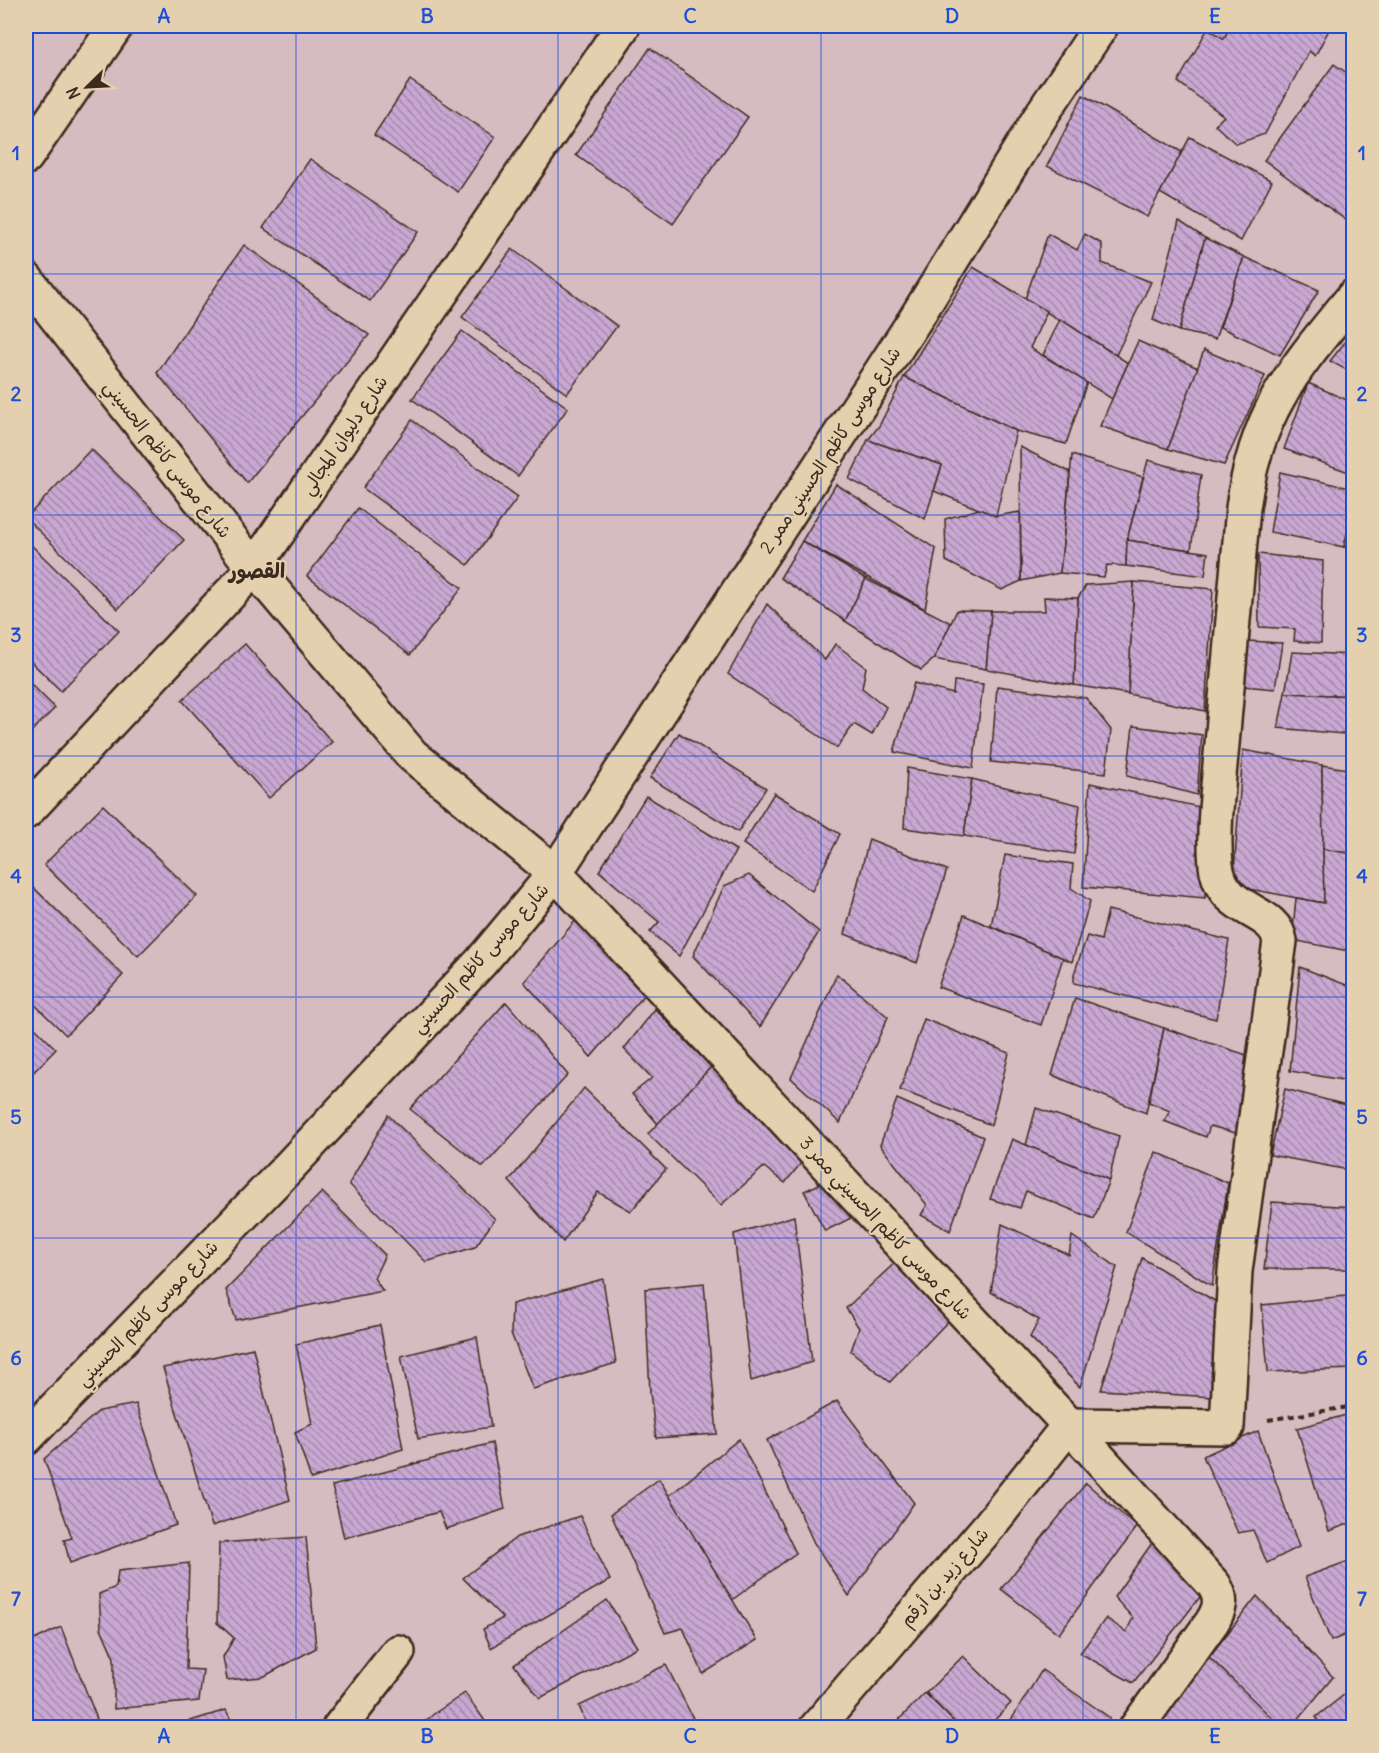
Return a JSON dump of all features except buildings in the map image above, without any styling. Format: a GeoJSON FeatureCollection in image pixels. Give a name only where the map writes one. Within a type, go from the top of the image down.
{"type":"FeatureCollection","features":[{"type":"Feature","properties":{"kind":"street"},"geometry":{"type":"LineString","coordinates":[[26,157],[116,26]]}},
{"type":"Feature","properties":{"kind":"street","name":"شارع دليوان المجالي"},"geometry":{"type":"LineString","coordinates":[[26,812],[254,568],[623,26]]}},
{"type":"Feature","properties":{"kind":"street","name":"شارع موسى كاظم الحسيني ممر 2"},"geometry":{"type":"LineString","coordinates":[[555,873],[910,327],[1042,114],[1101,26]]}},
{"type":"Feature","properties":{"kind":"street","name":"شارع موسى كاظم الحسيني"},"geometry":{"type":"LineString","coordinates":[[26,279],[254,568],[412,755],[555,873],[473,971],[286,1170],[26,1438]]}},
{"type":"Feature","properties":{"kind":"street"},"geometry":{"type":"LineString","coordinates":[[1069,1425],[1227,1427],[1235,1271],[1280,941],[1276,928],[1227,895],[1216,865],[1218,791],[1243,508],[1248,470],[1270,410],[1296,365],[1353,296]]}},
{"type":"Feature","properties":{"kind":"street","name":"شارع موسى كاظم الحسيني ممر 3"},"geometry":{"type":"LineString","coordinates":[[555,873],[1069,1425],[1214,1586],[1219,1594],[1220,1602],[1212,1622],[1136,1728]]}},
{"type":"Feature","properties":{"kind":"street","name":"شارع زيد بن أرقم"},"geometry":{"type":"LineString","coordinates":[[816,1728],[989,1526],[1069,1425]]}},
{"type":"Feature","properties":{"kind":"street"},"geometry":{"type":"LineString","coordinates":[[339,1728],[398,1652]]}},
{"type":"Feature","properties":{"kind":"path"},"geometry":{"type":"LineString","coordinates":[[1227,1427],[1353,1406]]}},
{"type":"Feature","properties":{"kind":"shaded area"},"geometry":{"type":"Polygon","coordinates":[[[26,26],[1353,26],[1353,1727],[26,1727],[26,26]]]}},
{"type":"Feature","properties":{"kind":"district","name":"القصور"},"geometry":{"type":"Point","coordinates":[257,570]}}]}
